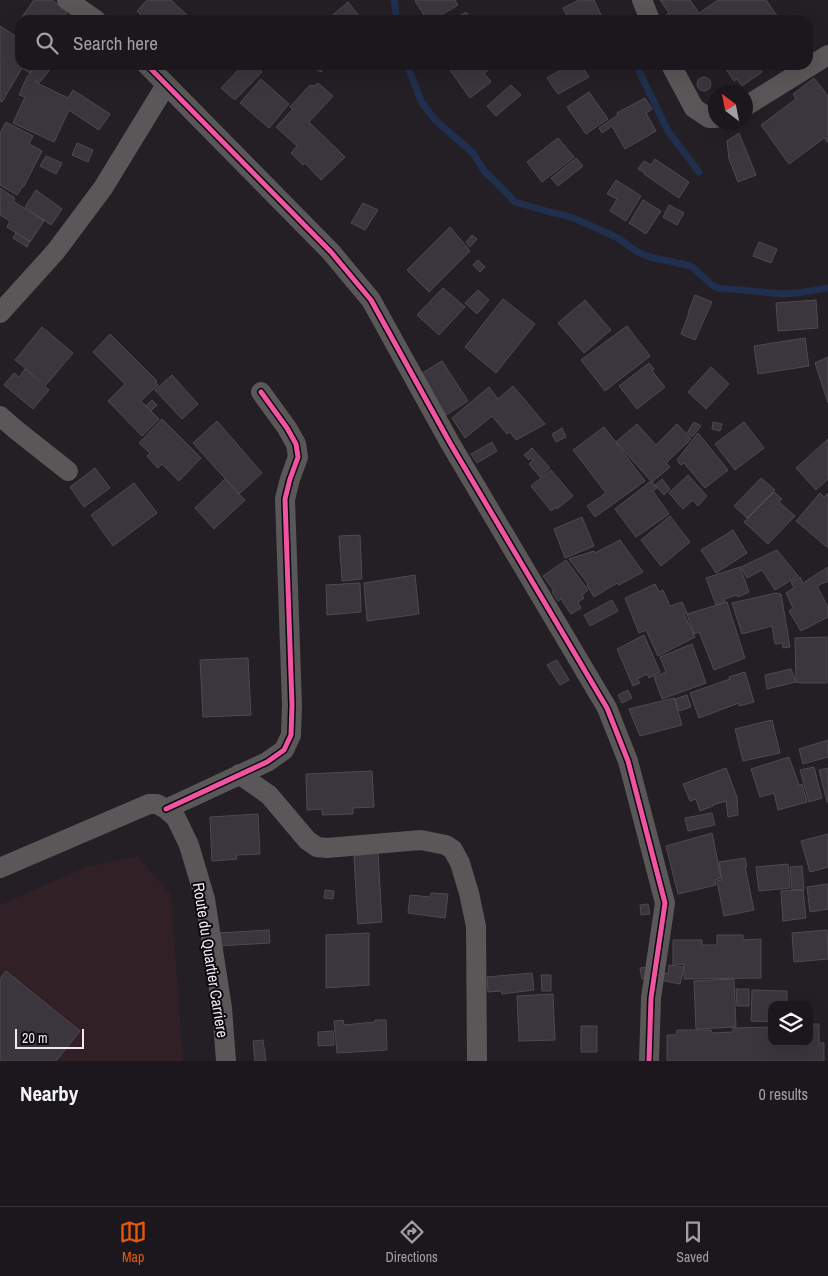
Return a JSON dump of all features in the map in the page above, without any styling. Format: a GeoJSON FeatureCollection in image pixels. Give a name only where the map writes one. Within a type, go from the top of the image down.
{"type":"FeatureCollection","features":[{"type":"Feature","properties":{"kind":"street"},"geometry":{"type":"LineString","coordinates":[[67,0],[89,15]]}},
{"type":"Feature","properties":{"kind":"street"},"geometry":{"type":"LineString","coordinates":[[642,0],[648,15]]}},
{"type":"Feature","properties":{"kind":"street"},"geometry":{"type":"LineString","coordinates":[[813,64],[828,55]]}},
{"type":"Feature","properties":{"kind":"street"},"geometry":{"type":"LineString","coordinates":[[152,70],[331,252],[372,300],[450,443],[607,708],[628,761],[665,903],[651,998],[649,1061]]}},
{"type":"Feature","properties":{"kind":"street"},"geometry":{"type":"LineString","coordinates":[[674,70],[694,108],[708,117]]}},
{"type":"Feature","properties":{"kind":"street"},"geometry":{"type":"LineString","coordinates":[[753,102],[804,70]]}},
{"type":"Feature","properties":{"kind":"street"},"geometry":{"type":"LineString","coordinates":[[0,313],[56,251],[103,188],[166,85]]}},
{"type":"Feature","properties":{"kind":"street"},"geometry":{"type":"LineString","coordinates":[[0,868],[149,804],[157,804],[166,809],[267,762],[284,750],[291,735],[292,705],[286,499],[290,479],[298,457],[296,444],[287,428],[261,392]]}},
{"type":"Feature","properties":{"kind":"street"},"geometry":{"type":"LineString","coordinates":[[0,416],[68,471]]}},
{"type":"Feature","properties":{"kind":"street"},"geometry":{"type":"LineString","coordinates":[[238,774],[270,795],[306,840],[317,847],[327,848],[420,840],[446,845],[452,850],[460,863],[476,926],[477,1061]]}},
{"type":"Feature","properties":{"kind":"street","name":"Route du Quartier Carriere"},"geometry":{"type":"LineString","coordinates":[[166,809],[176,818],[189,845],[205,899],[222,1008],[226,1061]]}},
{"type":"Feature","properties":{"kind":"shaded area"},"geometry":{"type":"Polygon","coordinates":[[[137,856],[171,895],[183,1061],[0,1061],[0,905],[86,867],[137,856]]]}},
{"type":"Feature","properties":{"kind":"building"},"geometry":{"type":"Polygon","coordinates":[[[34,0],[52,0],[68,11],[65,15],[24,15],[34,0]]]}},
{"type":"Feature","properties":{"kind":"building"},"geometry":{"type":"Polygon","coordinates":[[[147,0],[171,0],[187,15],[141,15],[137,11],[147,0]]]}},
{"type":"Feature","properties":{"kind":"building"},"geometry":{"type":"Polygon","coordinates":[[[455,0],[458,5],[441,15],[424,15],[415,1],[455,0]]]}},
{"type":"Feature","properties":{"kind":"building"},"geometry":{"type":"Polygon","coordinates":[[[579,0],[594,0],[601,15],[566,15],[563,8],[579,0]]]}},
{"type":"Feature","properties":{"kind":"building"},"geometry":{"type":"Polygon","coordinates":[[[660,0],[690,0],[699,13],[718,0],[766,0],[776,15],[666,15],[669,13],[660,0]]]}},
{"type":"Feature","properties":{"kind":"building"},"geometry":{"type":"Polygon","coordinates":[[[348,2],[358,15],[333,15],[348,2]]]}},
{"type":"Feature","properties":{"kind":"building"},"geometry":{"type":"Polygon","coordinates":[[[0,26],[15,36],[15,70],[21,70],[2,102],[0,101],[0,26]]]}},
{"type":"Feature","properties":{"kind":"building"},"geometry":{"type":"Polygon","coordinates":[[[33,70],[50,70],[39,83],[36,80],[35,82],[68,98],[73,90],[110,114],[99,130],[69,110],[54,142],[13,123],[25,97],[19,95],[27,77],[33,70]]]}},
{"type":"Feature","properties":{"kind":"building"},"geometry":{"type":"Polygon","coordinates":[[[238,70],[260,70],[262,72],[235,100],[221,88],[238,70]]]}},
{"type":"Feature","properties":{"kind":"building"},"geometry":{"type":"Polygon","coordinates":[[[450,70],[488,70],[484,73],[491,82],[470,98],[450,70]]]}},
{"type":"Feature","properties":{"kind":"building"},"geometry":{"type":"Polygon","coordinates":[[[561,70],[584,70],[589,77],[558,94],[547,78],[561,70]]]}},
{"type":"Feature","properties":{"kind":"building"},"geometry":{"type":"Polygon","coordinates":[[[726,70],[761,70],[762,72],[743,85],[737,79],[734,81],[726,70]]]}},
{"type":"Feature","properties":{"kind":"building"},"geometry":{"type":"Polygon","coordinates":[[[701,77],[707,77],[711,81],[707,91],[701,91],[697,87],[697,81],[701,77]]]}},
{"type":"Feature","properties":{"kind":"building"},"geometry":{"type":"Polygon","coordinates":[[[814,78],[828,96],[828,143],[824,138],[789,164],[761,125],[796,99],[793,94],[814,78]]]}},
{"type":"Feature","properties":{"kind":"building"},"geometry":{"type":"Polygon","coordinates":[[[261,79],[289,104],[269,128],[240,103],[261,79]]]}},
{"type":"Feature","properties":{"kind":"building"},"geometry":{"type":"Polygon","coordinates":[[[318,83],[333,96],[309,122],[345,157],[321,180],[305,163],[303,165],[291,153],[297,146],[276,127],[293,109],[290,107],[310,85],[314,86],[318,83]]]}},
{"type":"Feature","properties":{"kind":"building"},"geometry":{"type":"Polygon","coordinates":[[[511,85],[521,95],[496,116],[487,106],[511,85]]]}},
{"type":"Feature","properties":{"kind":"building"},"geometry":{"type":"Polygon","coordinates":[[[589,92],[608,119],[586,134],[567,107],[589,92]]]}},
{"type":"Feature","properties":{"kind":"building"},"geometry":{"type":"Polygon","coordinates":[[[645,98],[652,109],[646,113],[656,131],[625,149],[612,126],[602,133],[599,128],[618,115],[617,113],[645,98]]]}},
{"type":"Feature","properties":{"kind":"building"},"geometry":{"type":"Polygon","coordinates":[[[6,122],[33,136],[29,144],[42,151],[24,186],[17,195],[0,185],[0,133],[6,122]]]}},
{"type":"Feature","properties":{"kind":"building"},"geometry":{"type":"Polygon","coordinates":[[[739,133],[756,175],[738,182],[729,159],[727,141],[739,133]]]}},
{"type":"Feature","properties":{"kind":"building"},"geometry":{"type":"Polygon","coordinates":[[[558,138],[574,157],[542,182],[527,162],[558,138]]]}},
{"type":"Feature","properties":{"kind":"building"},"geometry":{"type":"Polygon","coordinates":[[[77,143],[93,150],[88,162],[72,155],[77,143]]]}},
{"type":"Feature","properties":{"kind":"building"},"geometry":{"type":"Polygon","coordinates":[[[46,156],[62,163],[56,174],[40,166],[46,156]]]}},
{"type":"Feature","properties":{"kind":"building"},"geometry":{"type":"Polygon","coordinates":[[[576,158],[583,166],[558,186],[551,178],[576,158]]]}},
{"type":"Feature","properties":{"kind":"building"},"geometry":{"type":"Polygon","coordinates":[[[655,159],[689,182],[679,198],[638,169],[644,161],[651,165],[655,159]]]}},
{"type":"Feature","properties":{"kind":"building"},"geometry":{"type":"Polygon","coordinates":[[[616,180],[641,196],[626,221],[610,211],[617,199],[607,194],[616,180]]]}},
{"type":"Feature","properties":{"kind":"building"},"geometry":{"type":"Polygon","coordinates":[[[0,188],[15,198],[13,201],[44,221],[30,242],[7,227],[10,221],[0,215],[0,188]]]}},
{"type":"Feature","properties":{"kind":"building"},"geometry":{"type":"Polygon","coordinates":[[[36,190],[62,209],[51,225],[25,207],[36,190]]]}},
{"type":"Feature","properties":{"kind":"building"},"geometry":{"type":"Polygon","coordinates":[[[643,200],[661,211],[646,234],[629,223],[643,200]]]}},
{"type":"Feature","properties":{"kind":"building"},"geometry":{"type":"Polygon","coordinates":[[[363,203],[378,210],[365,230],[351,223],[363,203]]]}},
{"type":"Feature","properties":{"kind":"building"},"geometry":{"type":"Polygon","coordinates":[[[669,205],[684,213],[677,225],[663,217],[669,205]]]}},
{"type":"Feature","properties":{"kind":"building"},"geometry":{"type":"Polygon","coordinates":[[[450,227],[470,251],[429,292],[407,270],[450,227]]]}},
{"type":"Feature","properties":{"kind":"building"},"geometry":{"type":"Polygon","coordinates":[[[16,233],[30,241],[27,247],[13,238],[16,233]]]}},
{"type":"Feature","properties":{"kind":"building"},"geometry":{"type":"Polygon","coordinates":[[[472,235],[477,239],[470,247],[466,242],[472,235]]]}},
{"type":"Feature","properties":{"kind":"building"},"geometry":{"type":"Polygon","coordinates":[[[759,242],[777,249],[771,263],[753,256],[759,242]]]}},
{"type":"Feature","properties":{"kind":"building"},"geometry":{"type":"Polygon","coordinates":[[[478,260],[485,267],[480,272],[473,265],[478,260]]]}},
{"type":"Feature","properties":{"kind":"building"},"geometry":{"type":"Polygon","coordinates":[[[443,288],[465,307],[439,335],[417,315],[443,288]]]}},
{"type":"Feature","properties":{"kind":"building"},"geometry":{"type":"Polygon","coordinates":[[[478,290],[489,300],[477,314],[465,303],[478,290]]]}},
{"type":"Feature","properties":{"kind":"building"},"geometry":{"type":"Polygon","coordinates":[[[695,295],[712,302],[695,340],[681,334],[695,295]]]}},
{"type":"Feature","properties":{"kind":"building"},"geometry":{"type":"Polygon","coordinates":[[[503,299],[535,324],[496,373],[465,347],[503,299]]]}},
{"type":"Feature","properties":{"kind":"building"},"geometry":{"type":"Polygon","coordinates":[[[585,300],[611,330],[584,353],[558,323],[585,300]]]}},
{"type":"Feature","properties":{"kind":"building"},"geometry":{"type":"Polygon","coordinates":[[[816,300],[818,328],[778,331],[776,303],[816,300]]]}},
{"type":"Feature","properties":{"kind":"building"},"geometry":{"type":"Polygon","coordinates":[[[627,326],[650,356],[605,391],[581,360],[627,326]]]}},
{"type":"Feature","properties":{"kind":"building"},"geometry":{"type":"Polygon","coordinates":[[[42,327],[73,353],[46,385],[15,360],[42,327]]]}},
{"type":"Feature","properties":{"kind":"building"},"geometry":{"type":"Polygon","coordinates":[[[110,334],[157,381],[155,382],[158,385],[141,401],[159,419],[142,436],[108,401],[125,384],[93,352],[110,334]]]}},
{"type":"Feature","properties":{"kind":"building"},"geometry":{"type":"Polygon","coordinates":[[[805,338],[809,366],[758,374],[754,346],[805,338]]]}},
{"type":"Feature","properties":{"kind":"building"},"geometry":{"type":"Polygon","coordinates":[[[828,357],[828,403],[815,363],[828,357]]]}},
{"type":"Feature","properties":{"kind":"building"},"geometry":{"type":"Polygon","coordinates":[[[442,361],[468,401],[446,415],[419,375],[442,361]]]}},
{"type":"Feature","properties":{"kind":"building"},"geometry":{"type":"Polygon","coordinates":[[[649,363],[654,369],[652,371],[665,387],[637,409],[619,386],[649,363]]]}},
{"type":"Feature","properties":{"kind":"building"},"geometry":{"type":"Polygon","coordinates":[[[711,367],[729,384],[706,409],[688,392],[711,367]]]}},
{"type":"Feature","properties":{"kind":"building"},"geometry":{"type":"Polygon","coordinates":[[[25,369],[49,390],[33,409],[4,385],[14,373],[19,377],[25,369]]]}},
{"type":"Feature","properties":{"kind":"building"},"geometry":{"type":"Polygon","coordinates":[[[172,375],[198,404],[182,419],[155,390],[172,375]]]}},
{"type":"Feature","properties":{"kind":"building"},"geometry":{"type":"Polygon","coordinates":[[[513,386],[545,424],[516,440],[510,432],[507,434],[492,416],[465,438],[452,418],[489,387],[498,399],[513,386]]]}},
{"type":"Feature","properties":{"kind":"building"},"geometry":{"type":"Polygon","coordinates":[[[152,400],[157,405],[151,411],[146,406],[152,400]]]}},
{"type":"Feature","properties":{"kind":"building"},"geometry":{"type":"Polygon","coordinates":[[[162,419],[201,458],[179,481],[162,464],[158,468],[147,456],[150,453],[139,443],[162,419]]]}},
{"type":"Feature","properties":{"kind":"building"},"geometry":{"type":"Polygon","coordinates":[[[217,421],[262,473],[239,494],[193,443],[217,421]]]}},
{"type":"Feature","properties":{"kind":"building"},"geometry":{"type":"Polygon","coordinates":[[[694,422],[701,426],[692,437],[687,433],[694,422]]]}},
{"type":"Feature","properties":{"kind":"building"},"geometry":{"type":"Polygon","coordinates":[[[713,422],[722,424],[720,431],[712,429],[713,422]]]}},
{"type":"Feature","properties":{"kind":"building"},"geometry":{"type":"Polygon","coordinates":[[[744,422],[764,448],[735,470],[715,444],[744,422]]]}},
{"type":"Feature","properties":{"kind":"building"},"geometry":{"type":"Polygon","coordinates":[[[637,424],[656,445],[677,424],[691,439],[666,463],[670,467],[652,482],[657,488],[653,491],[669,514],[636,537],[615,509],[651,481],[616,442],[637,424]]]}},
{"type":"Feature","properties":{"kind":"building"},"geometry":{"type":"Polygon","coordinates":[[[604,427],[645,481],[595,517],[587,506],[606,493],[573,450],[604,427]]]}},
{"type":"Feature","properties":{"kind":"building"},"geometry":{"type":"Polygon","coordinates":[[[562,428],[566,437],[556,442],[552,434],[562,428]]]}},
{"type":"Feature","properties":{"kind":"building"},"geometry":{"type":"Polygon","coordinates":[[[698,433],[728,470],[705,488],[684,463],[681,465],[677,460],[698,433]]]}},
{"type":"Feature","properties":{"kind":"building"},"geometry":{"type":"Polygon","coordinates":[[[828,439],[828,479],[816,490],[796,468],[828,439]]]}},
{"type":"Feature","properties":{"kind":"building"},"geometry":{"type":"Polygon","coordinates":[[[492,442],[497,451],[477,463],[471,454],[492,442]]]}},
{"type":"Feature","properties":{"kind":"building"},"geometry":{"type":"Polygon","coordinates":[[[532,448],[550,468],[540,477],[529,464],[533,460],[531,458],[529,460],[524,455],[532,448]]]}},
{"type":"Feature","properties":{"kind":"building"},"geometry":{"type":"Polygon","coordinates":[[[95,468],[110,488],[84,507],[70,487],[95,468]]]}},
{"type":"Feature","properties":{"kind":"building"},"geometry":{"type":"Polygon","coordinates":[[[551,470],[573,496],[557,509],[556,507],[551,511],[531,486],[551,470]]]}},
{"type":"Feature","properties":{"kind":"building"},"geometry":{"type":"Polygon","coordinates":[[[688,475],[707,496],[698,506],[693,500],[683,509],[669,493],[688,475]]]}},
{"type":"Feature","properties":{"kind":"building"},"geometry":{"type":"Polygon","coordinates":[[[761,478],[775,490],[747,518],[734,506],[761,478]]]}},
{"type":"Feature","properties":{"kind":"building"},"geometry":{"type":"Polygon","coordinates":[[[225,479],[245,500],[214,529],[195,508],[225,479]]]}},
{"type":"Feature","properties":{"kind":"building"},"geometry":{"type":"Polygon","coordinates":[[[662,479],[670,489],[664,495],[655,485],[662,479]]]}},
{"type":"Feature","properties":{"kind":"building"},"geometry":{"type":"Polygon","coordinates":[[[134,483],[157,513],[113,546],[91,515],[134,483]]]}},
{"type":"Feature","properties":{"kind":"building"},"geometry":{"type":"Polygon","coordinates":[[[774,492],[782,499],[779,502],[795,516],[768,544],[744,522],[774,492]]]}},
{"type":"Feature","properties":{"kind":"building"},"geometry":{"type":"Polygon","coordinates":[[[820,493],[824,497],[828,493],[828,548],[796,521],[820,493]]]}},
{"type":"Feature","properties":{"kind":"building"},"geometry":{"type":"Polygon","coordinates":[[[670,516],[690,542],[661,566],[641,540],[670,516]]]}},
{"type":"Feature","properties":{"kind":"building"},"geometry":{"type":"Polygon","coordinates":[[[582,517],[594,546],[565,558],[554,529],[582,517]]]}},
{"type":"Feature","properties":{"kind":"building"},"geometry":{"type":"Polygon","coordinates":[[[733,530],[747,553],[716,573],[701,550],[733,530]]]}},
{"type":"Feature","properties":{"kind":"building"},"geometry":{"type":"Polygon","coordinates":[[[360,535],[362,579],[342,581],[339,536],[360,535]]]}},
{"type":"Feature","properties":{"kind":"building"},"geometry":{"type":"Polygon","coordinates":[[[620,540],[643,572],[619,585],[617,583],[594,597],[588,584],[569,559],[594,551],[595,553],[620,540]]]}},
{"type":"Feature","properties":{"kind":"building"},"geometry":{"type":"Polygon","coordinates":[[[777,550],[798,576],[775,590],[762,570],[747,578],[741,567],[777,550]]]}},
{"type":"Feature","properties":{"kind":"building"},"geometry":{"type":"Polygon","coordinates":[[[566,560],[588,590],[582,595],[584,598],[578,602],[581,608],[571,614],[561,599],[558,601],[552,592],[554,591],[543,576],[566,560]]]}},
{"type":"Feature","properties":{"kind":"building"},"geometry":{"type":"Polygon","coordinates":[[[740,567],[749,592],[738,597],[737,595],[724,599],[725,602],[716,605],[706,578],[740,567]]]}},
{"type":"Feature","properties":{"kind":"building"},"geometry":{"type":"Polygon","coordinates":[[[828,567],[828,581],[817,586],[828,607],[828,617],[801,631],[789,611],[793,608],[786,593],[794,588],[791,582],[800,577],[803,583],[828,567]]]}},
{"type":"Feature","properties":{"kind":"building"},"geometry":{"type":"Polygon","coordinates":[[[415,575],[419,614],[367,621],[364,583],[415,575]]]}},
{"type":"Feature","properties":{"kind":"building"},"geometry":{"type":"Polygon","coordinates":[[[360,583],[361,612],[327,615],[326,585],[360,583]]]}},
{"type":"Feature","properties":{"kind":"building"},"geometry":{"type":"Polygon","coordinates":[[[655,584],[659,592],[663,590],[670,606],[682,602],[687,613],[684,614],[695,637],[658,656],[646,630],[639,633],[625,598],[655,584]]]}},
{"type":"Feature","properties":{"kind":"building"},"geometry":{"type":"Polygon","coordinates":[[[776,593],[781,594],[790,647],[783,648],[782,643],[775,644],[772,626],[742,634],[732,603],[776,593]]]}},
{"type":"Feature","properties":{"kind":"building"},"geometry":{"type":"Polygon","coordinates":[[[612,600],[618,611],[590,626],[584,615],[612,600]]]}},
{"type":"Feature","properties":{"kind":"building"},"geometry":{"type":"Polygon","coordinates":[[[727,602],[745,658],[714,670],[699,632],[694,634],[687,614],[727,602]]]}},
{"type":"Feature","properties":{"kind":"building"},"geometry":{"type":"Polygon","coordinates":[[[644,635],[660,672],[649,678],[647,674],[637,679],[640,683],[633,686],[617,649],[644,635]]]}},
{"type":"Feature","properties":{"kind":"building"},"geometry":{"type":"Polygon","coordinates":[[[827,637],[827,683],[796,682],[795,638],[827,637]]]}},
{"type":"Feature","properties":{"kind":"building"},"geometry":{"type":"Polygon","coordinates":[[[692,644],[706,683],[662,699],[654,677],[666,672],[660,657],[692,644]]]}},
{"type":"Feature","properties":{"kind":"building"},"geometry":{"type":"Polygon","coordinates":[[[248,658],[251,715],[203,717],[200,660],[248,658]]]}},
{"type":"Feature","properties":{"kind":"building"},"geometry":{"type":"Polygon","coordinates":[[[557,660],[569,680],[560,685],[547,665],[557,660]]]}},
{"type":"Feature","properties":{"kind":"building"},"geometry":{"type":"Polygon","coordinates":[[[791,669],[796,682],[767,689],[765,675],[791,669]]]}},
{"type":"Feature","properties":{"kind":"building"},"geometry":{"type":"Polygon","coordinates":[[[745,672],[754,702],[739,706],[739,703],[699,718],[690,693],[745,672]]]}},
{"type":"Feature","properties":{"kind":"building"},"geometry":{"type":"Polygon","coordinates":[[[628,690],[632,698],[622,703],[618,695],[628,690]]]}},
{"type":"Feature","properties":{"kind":"building"},"geometry":{"type":"Polygon","coordinates":[[[687,695],[691,707],[679,711],[675,699],[687,695]]]}},
{"type":"Feature","properties":{"kind":"building"},"geometry":{"type":"Polygon","coordinates":[[[674,698],[682,725],[640,736],[629,709],[674,698]]]}},
{"type":"Feature","properties":{"kind":"building"},"geometry":{"type":"Polygon","coordinates":[[[772,720],[780,753],[743,761],[735,729],[772,720]]]}},
{"type":"Feature","properties":{"kind":"building"},"geometry":{"type":"Polygon","coordinates":[[[828,740],[828,757],[803,764],[799,749],[828,740]]]}},
{"type":"Feature","properties":{"kind":"building"},"geometry":{"type":"Polygon","coordinates":[[[789,757],[799,785],[802,784],[807,802],[778,810],[774,793],[760,797],[751,769],[789,757]]]}},
{"type":"Feature","properties":{"kind":"building"},"geometry":{"type":"Polygon","coordinates":[[[814,767],[822,798],[809,802],[800,770],[814,767]]]}},
{"type":"Feature","properties":{"kind":"building"},"geometry":{"type":"Polygon","coordinates":[[[726,768],[737,797],[738,815],[728,817],[726,801],[700,811],[696,799],[690,801],[683,784],[726,768]]]}},
{"type":"Feature","properties":{"kind":"building"},"geometry":{"type":"Polygon","coordinates":[[[828,768],[828,802],[827,802],[819,770],[828,768]]]}},
{"type":"Feature","properties":{"kind":"building"},"geometry":{"type":"Polygon","coordinates":[[[372,771],[374,807],[353,808],[353,814],[322,815],[322,809],[307,810],[306,774],[372,771]]]}},
{"type":"Feature","properties":{"kind":"building"},"geometry":{"type":"Polygon","coordinates":[[[712,813],[715,825],[688,831],[685,818],[712,813]]]}},
{"type":"Feature","properties":{"kind":"building"},"geometry":{"type":"Polygon","coordinates":[[[258,814],[260,854],[236,855],[237,859],[212,861],[210,817],[258,814]]]}},
{"type":"Feature","properties":{"kind":"building"},"geometry":{"type":"Polygon","coordinates":[[[712,833],[721,878],[715,880],[716,885],[678,894],[666,846],[712,833]]]}},
{"type":"Feature","properties":{"kind":"building"},"geometry":{"type":"Polygon","coordinates":[[[828,834],[828,867],[810,872],[801,841],[828,834]]]}},
{"type":"Feature","properties":{"kind":"building"},"geometry":{"type":"Polygon","coordinates":[[[378,853],[382,922],[358,924],[354,856],[378,853]]]}},
{"type":"Feature","properties":{"kind":"building"},"geometry":{"type":"Polygon","coordinates":[[[745,858],[747,867],[745,867],[754,910],[724,916],[717,881],[722,880],[719,862],[745,858]]]}},
{"type":"Feature","properties":{"kind":"building"},"geometry":{"type":"Polygon","coordinates":[[[788,864],[790,888],[759,891],[756,867],[788,864]]]}},
{"type":"Feature","properties":{"kind":"building"},"geometry":{"type":"Polygon","coordinates":[[[802,866],[804,890],[792,890],[790,867],[802,866]]]}},
{"type":"Feature","properties":{"kind":"building"},"geometry":{"type":"Polygon","coordinates":[[[828,884],[828,909],[810,912],[807,887],[828,884]]]}},
{"type":"Feature","properties":{"kind":"building"},"geometry":{"type":"Polygon","coordinates":[[[325,890],[334,891],[333,899],[324,898],[325,890]]]}},
{"type":"Feature","properties":{"kind":"building"},"geometry":{"type":"Polygon","coordinates":[[[803,890],[806,918],[783,921],[781,891],[803,890]]]}},
{"type":"Feature","properties":{"kind":"building"},"geometry":{"type":"Polygon","coordinates":[[[431,893],[448,894],[445,918],[408,913],[410,895],[430,897],[431,893]]]}},
{"type":"Feature","properties":{"kind":"building"},"geometry":{"type":"Polygon","coordinates":[[[648,904],[650,914],[641,915],[640,905],[648,904]]]}},
{"type":"Feature","properties":{"kind":"building"},"geometry":{"type":"Polygon","coordinates":[[[269,930],[270,943],[219,946],[218,933],[269,930]]]}},
{"type":"Feature","properties":{"kind":"building"},"geometry":{"type":"Polygon","coordinates":[[[827,930],[828,959],[794,962],[792,933],[827,930]]]}},
{"type":"Feature","properties":{"kind":"building"},"geometry":{"type":"Polygon","coordinates":[[[369,933],[369,985],[326,988],[326,935],[369,933]]]}},
{"type":"Feature","properties":{"kind":"building"},"geometry":{"type":"Polygon","coordinates":[[[717,935],[743,935],[743,940],[761,939],[761,978],[684,979],[684,964],[673,965],[673,940],[702,940],[702,945],[717,945],[717,935]]]}},
{"type":"Feature","properties":{"kind":"building"},"geometry":{"type":"Polygon","coordinates":[[[669,965],[684,967],[680,984],[660,980],[662,972],[668,974],[669,965]]]}},
{"type":"Feature","properties":{"kind":"building"},"geometry":{"type":"Polygon","coordinates":[[[649,967],[651,977],[642,979],[640,968],[649,967]]]}},
{"type":"Feature","properties":{"kind":"building"},"geometry":{"type":"Polygon","coordinates":[[[6,971],[80,1031],[56,1061],[0,1061],[0,979],[6,971]]]}},
{"type":"Feature","properties":{"kind":"building"},"geometry":{"type":"Polygon","coordinates":[[[532,973],[534,990],[502,994],[501,991],[488,992],[487,977],[532,973]]]}},
{"type":"Feature","properties":{"kind":"building"},"geometry":{"type":"Polygon","coordinates":[[[541,975],[551,975],[551,991],[542,991],[541,975]]]}},
{"type":"Feature","properties":{"kind":"building"},"geometry":{"type":"Polygon","coordinates":[[[734,979],[736,1027],[696,1029],[694,981],[734,979]]]}},
{"type":"Feature","properties":{"kind":"building"},"geometry":{"type":"Polygon","coordinates":[[[736,989],[749,989],[749,1006],[737,1006],[736,989]]]}},
{"type":"Feature","properties":{"kind":"building"},"geometry":{"type":"Polygon","coordinates":[[[752,990],[787,991],[787,1001],[768,1001],[768,1022],[751,1021],[752,990]]]}},
{"type":"Feature","properties":{"kind":"building"},"geometry":{"type":"Polygon","coordinates":[[[553,994],[555,1040],[519,1041],[517,996],[553,994]]]}},
{"type":"Feature","properties":{"kind":"building"},"geometry":{"type":"Polygon","coordinates":[[[343,1020],[344,1025],[386,1020],[387,1050],[337,1053],[334,1021],[343,1020]]]}},
{"type":"Feature","properties":{"kind":"building"},"geometry":{"type":"Polygon","coordinates":[[[813,1024],[819,1024],[819,1043],[824,1043],[824,1061],[667,1061],[667,1035],[676,1035],[677,1030],[711,1030],[712,1033],[733,1032],[733,1028],[768,1027],[768,1046],[813,1046],[813,1024]]]}},
{"type":"Feature","properties":{"kind":"building"},"geometry":{"type":"Polygon","coordinates":[[[581,1026],[597,1026],[597,1052],[581,1052],[581,1026]]]}},
{"type":"Feature","properties":{"kind":"building"},"geometry":{"type":"Polygon","coordinates":[[[333,1031],[334,1045],[318,1046],[318,1032],[333,1031]]]}},
{"type":"Feature","properties":{"kind":"building"},"geometry":{"type":"Polygon","coordinates":[[[263,1040],[266,1061],[255,1061],[253,1041],[263,1040]]]}},
{"type":"Feature","properties":{"kind":"waterway"},"geometry":{"type":"LineString","coordinates":[[394,0],[396,15]]}},
{"type":"Feature","properties":{"kind":"waterway"},"geometry":{"type":"LineString","coordinates":[[409,70],[422,103],[435,120],[473,153],[484,171],[515,202],[578,220],[618,238],[636,251],[650,257],[691,266],[718,288],[782,294],[828,288]]}},
{"type":"Feature","properties":{"kind":"waterway"},"geometry":{"type":"LineString","coordinates":[[638,70],[668,131],[699,172]]}},
{"type":"Feature","properties":{"kind":"cycle path"},"geometry":{"type":"LineString","coordinates":[[152,70],[331,252],[371,300],[450,443],[607,708],[628,761],[665,903],[651,998],[649,1061]]}},
{"type":"Feature","properties":{"kind":"cycle path"},"geometry":{"type":"LineString","coordinates":[[166,809],[267,762],[284,750],[291,735],[292,705],[285,499],[298,457],[296,444],[287,428],[261,392]]}}]}
